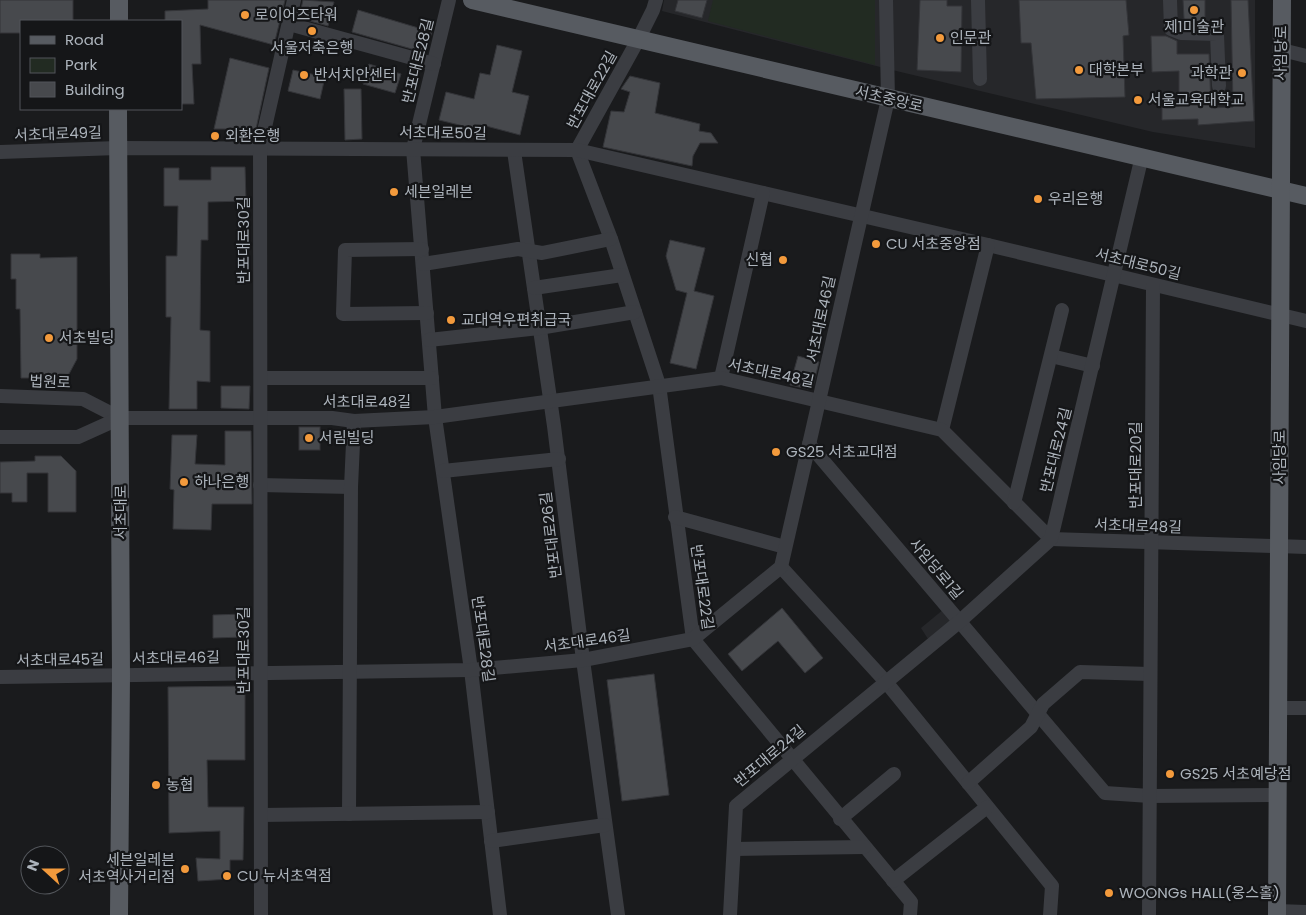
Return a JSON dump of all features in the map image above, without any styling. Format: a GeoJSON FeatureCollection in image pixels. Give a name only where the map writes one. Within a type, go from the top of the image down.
{"type":"FeatureCollection","features":[{"type":"Feature","properties":{"kind":"main road"},"geometry":{"type":"LineString","coordinates":[[118,20],[119,0]]}},
{"type":"Feature","properties":{"kind":"main road","name":"서초중앙로"},"geometry":{"type":"LineString","coordinates":[[472,0],[1306,196]]}},
{"type":"Feature","properties":{"kind":"main road","name":"사임당로"},"geometry":{"type":"LineString","coordinates":[[1277,913],[1282,0]]}},
{"type":"Feature","properties":{"kind":"main road","name":"서초대로"},"geometry":{"type":"LineString","coordinates":[[118,110],[121,675],[119,915]]}},
{"type":"Feature","properties":{"kind":"street","name":"반포대로30길"},"geometry":{"type":"LineString","coordinates":[[261,915],[260,149],[294,0]]}},
{"type":"Feature","properties":{"kind":"street","name":"반포대로28길"},"geometry":{"type":"LineString","coordinates":[[449,0],[413,149],[436,417],[471,670],[500,915]]}},
{"type":"Feature","properties":{"kind":"street","name":"반포대로22길"},"geometry":{"type":"LineString","coordinates":[[656,0],[638,40],[577,150],[611,239],[659,385],[675,517],[693,640],[790,759],[911,902],[910,915]]}},
{"type":"Feature","properties":{"kind":"street","name":"서초대로46길"},"geometry":{"type":"LineString","coordinates":[[121,675],[471,670],[583,660],[693,640],[781,566],[888,99],[886,0]]}},
{"type":"Feature","properties":{"kind":"street"},"geometry":{"type":"LineString","coordinates":[[978,0],[980,79]]}},
{"type":"Feature","properties":{"kind":"street"},"geometry":{"type":"LineString","coordinates":[[1170,0],[1171,29],[1181,33],[1217,34],[1219,86]]}},
{"type":"Feature","properties":{"kind":"street"},"geometry":{"type":"LineString","coordinates":[[289,24],[434,64]]}},
{"type":"Feature","properties":{"kind":"street"},"geometry":{"type":"LineString","coordinates":[[1282,50],[1306,56]]}},
{"type":"Feature","properties":{"kind":"street","name":"서초대로50길"},"geometry":{"type":"LineString","coordinates":[[118,148],[577,150],[1115,274],[1153,286],[1306,321]]}},
{"type":"Feature","properties":{"kind":"street","name":"서초대로49길"},"geometry":{"type":"LineString","coordinates":[[0,152],[118,148]]}},
{"type":"Feature","properties":{"kind":"street","name":"반포대로26길"},"geometry":{"type":"LineString","coordinates":[[514,151],[559,459],[583,660],[618,915]]}},
{"type":"Feature","properties":{"kind":"street","name":"반포대로24길"},"geometry":{"type":"LineString","coordinates":[[730,915],[736,806],[790,759],[959,622],[1051,539],[1142,156]]}},
{"type":"Feature","properties":{"kind":"street"},"geometry":{"type":"LineString","coordinates":[[721,378],[763,193]]}},
{"type":"Feature","properties":{"kind":"street"},"geometry":{"type":"LineString","coordinates":[[423,264],[518,249],[542,253],[611,239]]}},
{"type":"Feature","properties":{"kind":"street"},"geometry":{"type":"LineString","coordinates":[[988,245],[942,430],[1051,539]]}},
{"type":"Feature","properties":{"kind":"street"},"geometry":{"type":"LineString","coordinates":[[422,249],[345,250],[343,314],[427,313]]}},
{"type":"Feature","properties":{"kind":"street"},"geometry":{"type":"LineString","coordinates":[[534,288],[622,275]]}},
{"type":"Feature","properties":{"kind":"street","name":"반포대로20길"},"geometry":{"type":"LineString","coordinates":[[1149,915],[1153,286]]}},
{"type":"Feature","properties":{"kind":"street"},"geometry":{"type":"LineString","coordinates":[[1014,502],[1062,310]]}},
{"type":"Feature","properties":{"kind":"street"},"geometry":{"type":"LineString","coordinates":[[429,340],[539,328],[635,312]]}},
{"type":"Feature","properties":{"kind":"street"},"geometry":{"type":"LineString","coordinates":[[1051,356],[1093,366]]}},
{"type":"Feature","properties":{"kind":"street"},"geometry":{"type":"LineString","coordinates":[[261,378],[432,378]]}},
{"type":"Feature","properties":{"kind":"street","name":"서초대로48길"},"geometry":{"type":"LineString","coordinates":[[120,418],[332,418],[354,422],[436,417],[721,378],[942,430]]}},
{"type":"Feature","properties":{"kind":"street","name":"법원로"},"geometry":{"type":"LineString","coordinates":[[0,396],[83,399],[120,418]]}},
{"type":"Feature","properties":{"kind":"street"},"geometry":{"type":"LineString","coordinates":[[0,437],[78,437],[120,418]]}},
{"type":"Feature","properties":{"kind":"street"},"geometry":{"type":"LineString","coordinates":[[349,814],[351,487],[354,422]]}},
{"type":"Feature","properties":{"kind":"street","name":"사임당로1길"},"geometry":{"type":"LineString","coordinates":[[810,444],[1105,794],[1277,796]]}},
{"type":"Feature","properties":{"kind":"street"},"geometry":{"type":"LineString","coordinates":[[443,471],[559,459]]}},
{"type":"Feature","properties":{"kind":"street"},"geometry":{"type":"LineString","coordinates":[[260,485],[351,487]]}},
{"type":"Feature","properties":{"kind":"street"},"geometry":{"type":"LineString","coordinates":[[675,517],[786,547]]}},
{"type":"Feature","properties":{"kind":"street","name":"서초대로48길"},"geometry":{"type":"LineString","coordinates":[[1051,539],[1306,547]]}},
{"type":"Feature","properties":{"kind":"street"},"geometry":{"type":"LineString","coordinates":[[781,566],[886,682],[1052,886],[1050,915]]}},
{"type":"Feature","properties":{"kind":"street"},"geometry":{"type":"LineString","coordinates":[[968,783],[1031,727],[1043,704],[1080,672],[1150,674]]}},
{"type":"Feature","properties":{"kind":"street","name":"서초대로45길"},"geometry":{"type":"LineString","coordinates":[[0,678],[121,675]]}},
{"type":"Feature","properties":{"kind":"street"},"geometry":{"type":"LineString","coordinates":[[1277,708],[1306,708]]}},
{"type":"Feature","properties":{"kind":"street"},"geometry":{"type":"LineString","coordinates":[[840,819],[894,774]]}},
{"type":"Feature","properties":{"kind":"street"},"geometry":{"type":"LineString","coordinates":[[893,881],[987,806]]}},
{"type":"Feature","properties":{"kind":"street"},"geometry":{"type":"LineString","coordinates":[[261,815],[488,812]]}},
{"type":"Feature","properties":{"kind":"street"},"geometry":{"type":"LineString","coordinates":[[492,840],[605,825]]}},
{"type":"Feature","properties":{"kind":"street"},"geometry":{"type":"LineString","coordinates":[[734,849],[864,847]]}},
{"type":"Feature","properties":{"kind":"street"},"geometry":{"type":"LineString","coordinates":[[1277,913],[1306,912]]}},
{"type":"Feature","properties":{"kind":"shaded area","name":"서울교육대학교"},"geometry":{"type":"Polygon","coordinates":[[[664,0],[1255,0],[1255,148],[1153,132],[888,69],[662,11],[664,0]]]}},
{"type":"Feature","properties":{"kind":"shaded area"},"geometry":{"type":"Polygon","coordinates":[[[944,609],[954,618],[928,639],[921,628],[944,609]]]}},
{"type":"Feature","properties":{"kind":"green space"},"geometry":{"type":"Polygon","coordinates":[[[713,0],[875,0],[875,65],[708,21],[713,0]]]}},
{"type":"Feature","properties":{"kind":"building"},"geometry":{"type":"Polygon","coordinates":[[[0,0],[73,0],[73,20],[20,20],[20,33],[0,33],[0,0]]]}},
{"type":"Feature","properties":{"kind":"building","name":"로이어즈타워"},"geometry":{"type":"Polygon","coordinates":[[[208,0],[285,0],[274,45],[200,25],[201,64],[192,64],[194,104],[182,104],[182,20],[165,20],[165,11],[208,9],[208,0]]]}},
{"type":"Feature","properties":{"kind":"building"},"geometry":{"type":"Polygon","coordinates":[[[303,0],[334,2],[328,26],[299,18],[303,0]]]}},
{"type":"Feature","properties":{"kind":"building"},"geometry":{"type":"Polygon","coordinates":[[[678,0],[707,0],[702,18],[675,11],[678,0]]]}},
{"type":"Feature","properties":{"kind":"building","name":"인문관"},"geometry":{"type":"Polygon","coordinates":[[[920,0],[947,0],[947,6],[962,6],[961,72],[917,70],[920,0]]]}},
{"type":"Feature","properties":{"kind":"building","name":"대학본부"},"geometry":{"type":"Polygon","coordinates":[[[1019,0],[1126,0],[1129,35],[1123,36],[1125,97],[1036,99],[1031,43],[1021,43],[1019,0]]]}},
{"type":"Feature","properties":{"kind":"building","name":"제1미술관"},"geometry":{"type":"Polygon","coordinates":[[[1183,0],[1205,0],[1205,25],[1180,23],[1184,19],[1183,0]]]}},
{"type":"Feature","properties":{"kind":"building"},"geometry":{"type":"Polygon","coordinates":[[[1231,0],[1248,0],[1254,121],[1198,125],[1198,119],[1162,120],[1162,106],[1179,106],[1179,71],[1152,72],[1151,36],[1166,36],[1177,41],[1177,54],[1209,54],[1211,108],[1233,107],[1231,0]]]}},
{"type":"Feature","properties":{"kind":"building"},"geometry":{"type":"Polygon","coordinates":[[[358,10],[432,32],[426,53],[352,32],[358,10]]]}},
{"type":"Feature","properties":{"kind":"building"},"geometry":{"type":"Polygon","coordinates":[[[497,45],[522,51],[512,92],[529,96],[520,135],[486,126],[484,131],[439,120],[446,92],[474,99],[480,73],[490,75],[497,45]]]}},
{"type":"Feature","properties":{"kind":"building"},"geometry":{"type":"Polygon","coordinates":[[[230,58],[269,68],[256,129],[214,129],[230,58]]]}},
{"type":"Feature","properties":{"kind":"building"},"geometry":{"type":"Polygon","coordinates":[[[369,64],[401,74],[395,93],[363,84],[369,64]]]}},
{"type":"Feature","properties":{"kind":"building"},"geometry":{"type":"Polygon","coordinates":[[[293,70],[325,77],[320,99],[288,91],[293,70]]]}},
{"type":"Feature","properties":{"kind":"building"},"geometry":{"type":"Polygon","coordinates":[[[630,76],[660,83],[655,113],[700,124],[699,131],[711,133],[718,143],[700,143],[693,156],[692,166],[603,147],[611,111],[624,112],[630,92],[621,89],[630,76]]]}},
{"type":"Feature","properties":{"kind":"building"},"geometry":{"type":"Polygon","coordinates":[[[344,89],[361,89],[362,139],[345,140],[344,89]]]}},
{"type":"Feature","properties":{"kind":"building"},"geometry":{"type":"Polygon","coordinates":[[[211,167],[245,167],[246,201],[208,202],[208,240],[201,240],[200,330],[210,331],[210,382],[197,381],[197,409],[169,409],[171,317],[166,317],[166,256],[177,256],[178,206],[164,206],[164,168],[179,168],[179,180],[211,180],[211,167]]]}},
{"type":"Feature","properties":{"kind":"building"},"geometry":{"type":"Polygon","coordinates":[[[670,240],[705,248],[694,291],[714,296],[696,369],[670,363],[687,293],[676,290],[666,256],[670,240]]]}},
{"type":"Feature","properties":{"kind":"building"},"geometry":{"type":"Polygon","coordinates":[[[11,254],[40,254],[40,258],[77,257],[77,359],[69,374],[59,378],[21,378],[20,309],[16,309],[16,279],[11,279],[11,254]]]}},
{"type":"Feature","properties":{"kind":"building"},"geometry":{"type":"Polygon","coordinates":[[[798,356],[819,362],[813,386],[808,389],[790,385],[798,356]]]}},
{"type":"Feature","properties":{"kind":"building"},"geometry":{"type":"Polygon","coordinates":[[[221,386],[250,386],[249,409],[221,408],[221,386]]]}},
{"type":"Feature","properties":{"kind":"building","name":"서림빌딩"},"geometry":{"type":"Polygon","coordinates":[[[299,427],[320,427],[320,450],[299,450],[299,427]]]}},
{"type":"Feature","properties":{"kind":"building"},"geometry":{"type":"Polygon","coordinates":[[[225,431],[251,431],[252,504],[212,504],[211,530],[173,529],[174,490],[170,489],[172,435],[197,435],[195,464],[225,465],[225,431]]]}},
{"type":"Feature","properties":{"kind":"building"},"geometry":{"type":"Polygon","coordinates":[[[35,456],[61,456],[76,471],[76,512],[48,512],[48,473],[27,473],[27,502],[12,502],[12,493],[0,493],[0,462],[35,461],[35,456]]]}},
{"type":"Feature","properties":{"kind":"building"},"geometry":{"type":"Polygon","coordinates":[[[782,608],[823,658],[805,673],[778,641],[742,671],[728,654],[782,608]]]}},
{"type":"Feature","properties":{"kind":"building"},"geometry":{"type":"Polygon","coordinates":[[[244,614],[244,637],[213,638],[213,615],[244,614]]]}},
{"type":"Feature","properties":{"kind":"building"},"geometry":{"type":"Polygon","coordinates":[[[654,674],[669,795],[622,801],[607,680],[654,674]]]}},
{"type":"Feature","properties":{"kind":"building"},"geometry":{"type":"Polygon","coordinates":[[[245,686],[245,760],[207,760],[208,807],[244,807],[243,860],[230,860],[230,879],[198,881],[196,858],[220,859],[220,831],[169,833],[168,687],[245,686]]]}},
{"type":"Feature","properties":{"kind":"place","name":"제1미술관"},"geometry":{"type":"Point","coordinates":[1194,10]}},
{"type":"Feature","properties":{"kind":"place","name":"로이어즈타워"},"geometry":{"type":"Point","coordinates":[245,15]}},
{"type":"Feature","properties":{"kind":"place","name":"서울저축은행"},"geometry":{"type":"Point","coordinates":[312,31]}},
{"type":"Feature","properties":{"kind":"place","name":"인문관"},"geometry":{"type":"Point","coordinates":[940,38]}},
{"type":"Feature","properties":{"kind":"place","name":"대학본부"},"geometry":{"type":"Point","coordinates":[1079,70]}},
{"type":"Feature","properties":{"kind":"place","name":"과학관"},"geometry":{"type":"Point","coordinates":[1242,73]}},
{"type":"Feature","properties":{"kind":"place","name":"반서치안센터"},"geometry":{"type":"Point","coordinates":[304,75]}},
{"type":"Feature","properties":{"kind":"place","name":"서울교육대학교"},"geometry":{"type":"Point","coordinates":[1138,100]}},
{"type":"Feature","properties":{"kind":"place","name":"외환은행"},"geometry":{"type":"Point","coordinates":[215,136]}},
{"type":"Feature","properties":{"kind":"place","name":"세븐일레븐"},"geometry":{"type":"Point","coordinates":[394,192]}},
{"type":"Feature","properties":{"kind":"place","name":"우리은행"},"geometry":{"type":"Point","coordinates":[1038,199]}},
{"type":"Feature","properties":{"kind":"place","name":"CU 서초중앙점"},"geometry":{"type":"Point","coordinates":[876,244]}},
{"type":"Feature","properties":{"kind":"place","name":"신협"},"geometry":{"type":"Point","coordinates":[783,260]}},
{"type":"Feature","properties":{"kind":"place","name":"교대역우편취급국"},"geometry":{"type":"Point","coordinates":[451,320]}},
{"type":"Feature","properties":{"kind":"place","name":"서초빌딩"},"geometry":{"type":"Point","coordinates":[49,338]}},
{"type":"Feature","properties":{"kind":"place","name":"서림빌딩"},"geometry":{"type":"Point","coordinates":[309,438]}},
{"type":"Feature","properties":{"kind":"place","name":"GS25 서초교대점"},"geometry":{"type":"Point","coordinates":[776,452]}},
{"type":"Feature","properties":{"kind":"place","name":"하나은행"},"geometry":{"type":"Point","coordinates":[184,482]}},
{"type":"Feature","properties":{"kind":"place","name":"GS25 서초예당점"},"geometry":{"type":"Point","coordinates":[1170,774]}},
{"type":"Feature","properties":{"kind":"place","name":"농협"},"geometry":{"type":"Point","coordinates":[156,785]}},
{"type":"Feature","properties":{"kind":"place","name":"세븐일레븐 서초역사거리점"},"geometry":{"type":"Point","coordinates":[185,869]}},
{"type":"Feature","properties":{"kind":"place","name":"CU 뉴서초역점"},"geometry":{"type":"Point","coordinates":[227,876]}},
{"type":"Feature","properties":{"kind":"place","name":"WOONGs HALL(웅스홀)"},"geometry":{"type":"Point","coordinates":[1109,893]}}]}
